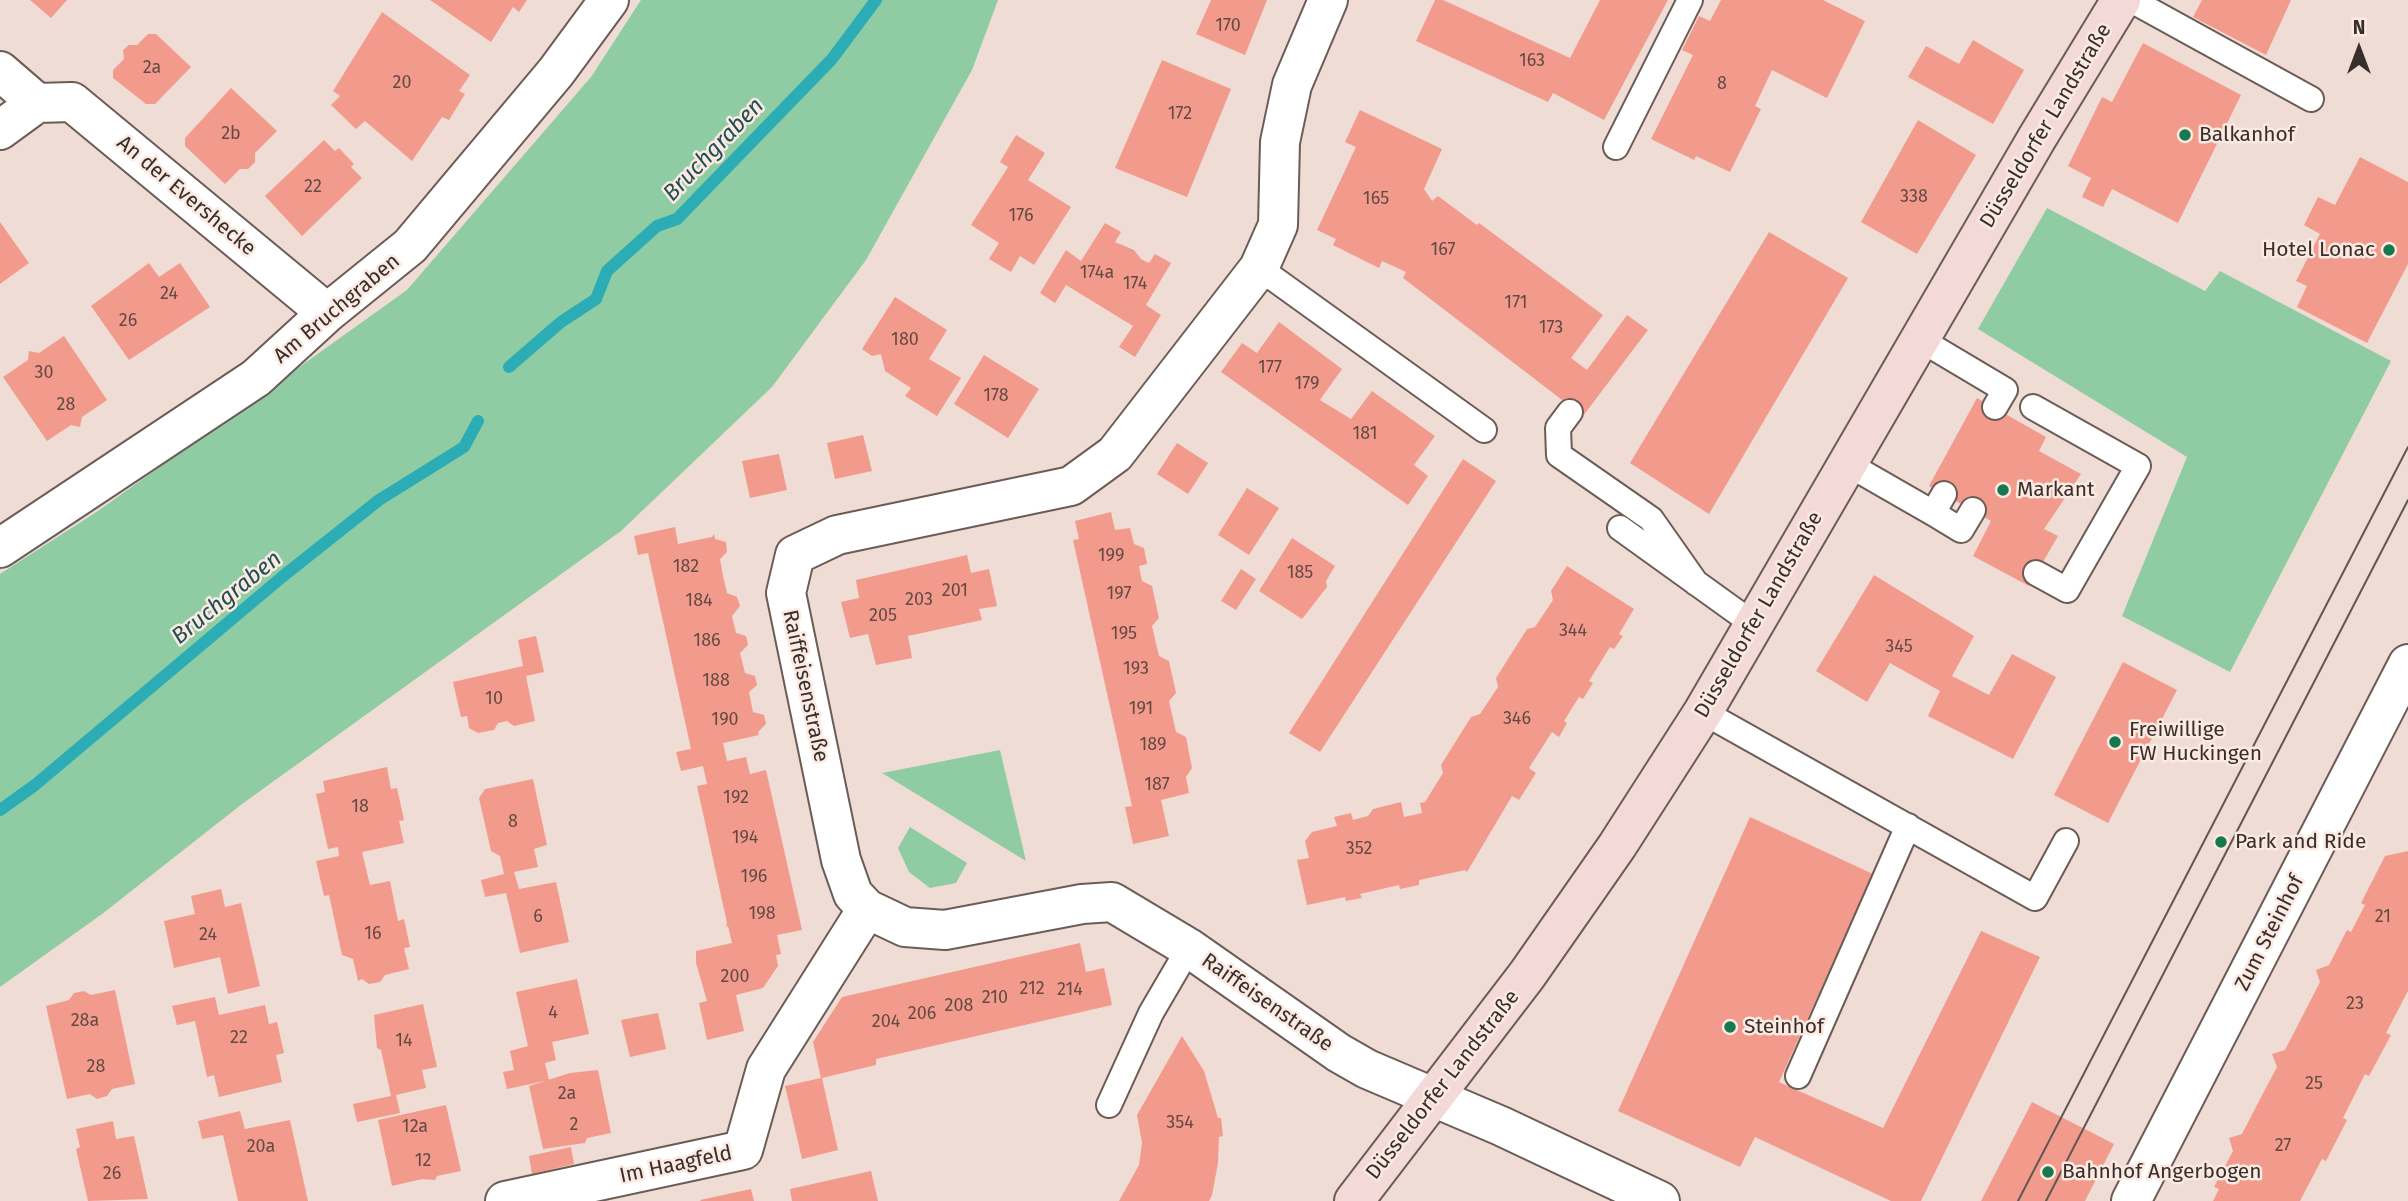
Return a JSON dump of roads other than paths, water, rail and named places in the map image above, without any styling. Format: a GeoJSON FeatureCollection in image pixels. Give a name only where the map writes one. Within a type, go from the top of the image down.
{"type":"FeatureCollection","features":[{"type":"Feature","properties":{"kind":"main road","name":"Düsseldorfer Landstraße"},"geometry":{"type":"LineString","coordinates":[[1354,1201],[1434,1098],[1564,921],[1703,712],[1752,623],[2121,0]]}},
{"type":"Feature","properties":{"kind":"street","name":"Am Bruchgraben"},"geometry":{"type":"LineString","coordinates":[[0,548],[256,378],[327,313],[410,246],[556,72],[609,0]]}},
{"type":"Feature","properties":{"kind":"street","name":"Raiffeisenstraße"},"geometry":{"type":"LineString","coordinates":[[1328,0],[1293,85],[1280,142],[1278,225],[1259,268],[1115,454],[1071,486],[836,535],[794,555],[786,593],[841,860],[853,894],[867,909],[905,928],[945,930],[1082,904],[1112,902],[1189,947],[1339,1053],[1367,1069],[1660,1201]]}},
{"type":"Feature","properties":{"kind":"street"},"geometry":{"type":"LineString","coordinates":[[0,71],[37,103],[0,130]]}},
{"type":"Feature","properties":{"kind":"street","name":"An der Evershecke"},"geometry":{"type":"LineString","coordinates":[[37,103],[72,102],[327,313]]}},
{"type":"Feature","properties":{"kind":"street","name":"Zum Steinhof"},"geometry":{"type":"LineString","coordinates":[[2131,1201],[2396,718],[2408,664]]}},
{"type":"Feature","properties":{"kind":"street","name":"Im Haagfeld"},"geometry":{"type":"LineString","coordinates":[[505,1201],[743,1150],[765,1069],[867,909]]}},
{"type":"Feature","properties":{"kind":"lane"},"geometry":{"type":"LineString","coordinates":[[1616,146],[1690,0]]}},
{"type":"Feature","properties":{"kind":"lane"},"geometry":{"type":"LineString","coordinates":[[2131,0],[2311,99]]}},
{"type":"Feature","properties":{"kind":"lane"},"geometry":{"type":"LineString","coordinates":[[1259,268],[1484,430]]}},
{"type":"Feature","properties":{"kind":"lane"},"geometry":{"type":"LineString","coordinates":[[1921,340],[2000,399],[2028,415],[2138,466],[2067,590],[2036,573]]}},
{"type":"Feature","properties":{"kind":"lane"},"geometry":{"type":"LineString","coordinates":[[1570,412],[1558,428],[1559,455],[1651,519],[1696,583]]}},
{"type":"Feature","properties":{"kind":"lane"},"geometry":{"type":"LineString","coordinates":[[1846,463],[1938,504],[1971,527]]}},
{"type":"Feature","properties":{"kind":"lane"},"geometry":{"type":"LineString","coordinates":[[1620,528],[1752,623]]}},
{"type":"Feature","properties":{"kind":"lane"},"geometry":{"type":"LineString","coordinates":[[1703,712],[2035,898],[2066,841]]}},
{"type":"Feature","properties":{"kind":"lane"},"geometry":{"type":"LineString","coordinates":[[1798,1076],[1908,827]]}},
{"type":"Feature","properties":{"kind":"lane"},"geometry":{"type":"LineString","coordinates":[[1109,1105],[1151,1013],[1189,947]]}},
{"type":"Feature","properties":{"kind":"waterway","name":"Bruchgraben"},"geometry":{"type":"LineString","coordinates":[[509,367],[561,322],[596,299],[607,271],[657,226],[677,219],[832,59],[876,0]]}},
{"type":"Feature","properties":{"kind":"waterway","name":"Bruchgraben"},"geometry":{"type":"LineString","coordinates":[[0,810],[35,785],[282,577],[379,500],[464,447],[478,421]]}},
{"type":"Feature","properties":{"kind":"tram line"},"geometry":{"type":"LineString","coordinates":[[2018,1201],[2408,447]]}},
{"type":"Feature","properties":{"kind":"tram line"},"geometry":{"type":"LineString","coordinates":[[2046,1201],[2408,500]]}},
{"type":"Feature","properties":{"kind":"place","name":"Balkanhof"},"geometry":{"type":"Point","coordinates":[2185,135]}},
{"type":"Feature","properties":{"kind":"place","name":"Hotel Lonac"},"geometry":{"type":"Point","coordinates":[2389,250]}},
{"type":"Feature","properties":{"kind":"place","name":"Markant"},"geometry":{"type":"Point","coordinates":[2003,490]}},
{"type":"Feature","properties":{"kind":"place","name":"Freiwillige FW Huckingen"},"geometry":{"type":"Point","coordinates":[2115,742]}},
{"type":"Feature","properties":{"kind":"place","name":"Park and Ride"},"geometry":{"type":"Point","coordinates":[2221,842]}},
{"type":"Feature","properties":{"kind":"place","name":"Steinhof"},"geometry":{"type":"Point","coordinates":[1730,1027]}},
{"type":"Feature","properties":{"kind":"place","name":"Bahnhof Angerbogen"},"geometry":{"type":"Point","coordinates":[2048,1172]}}]}
